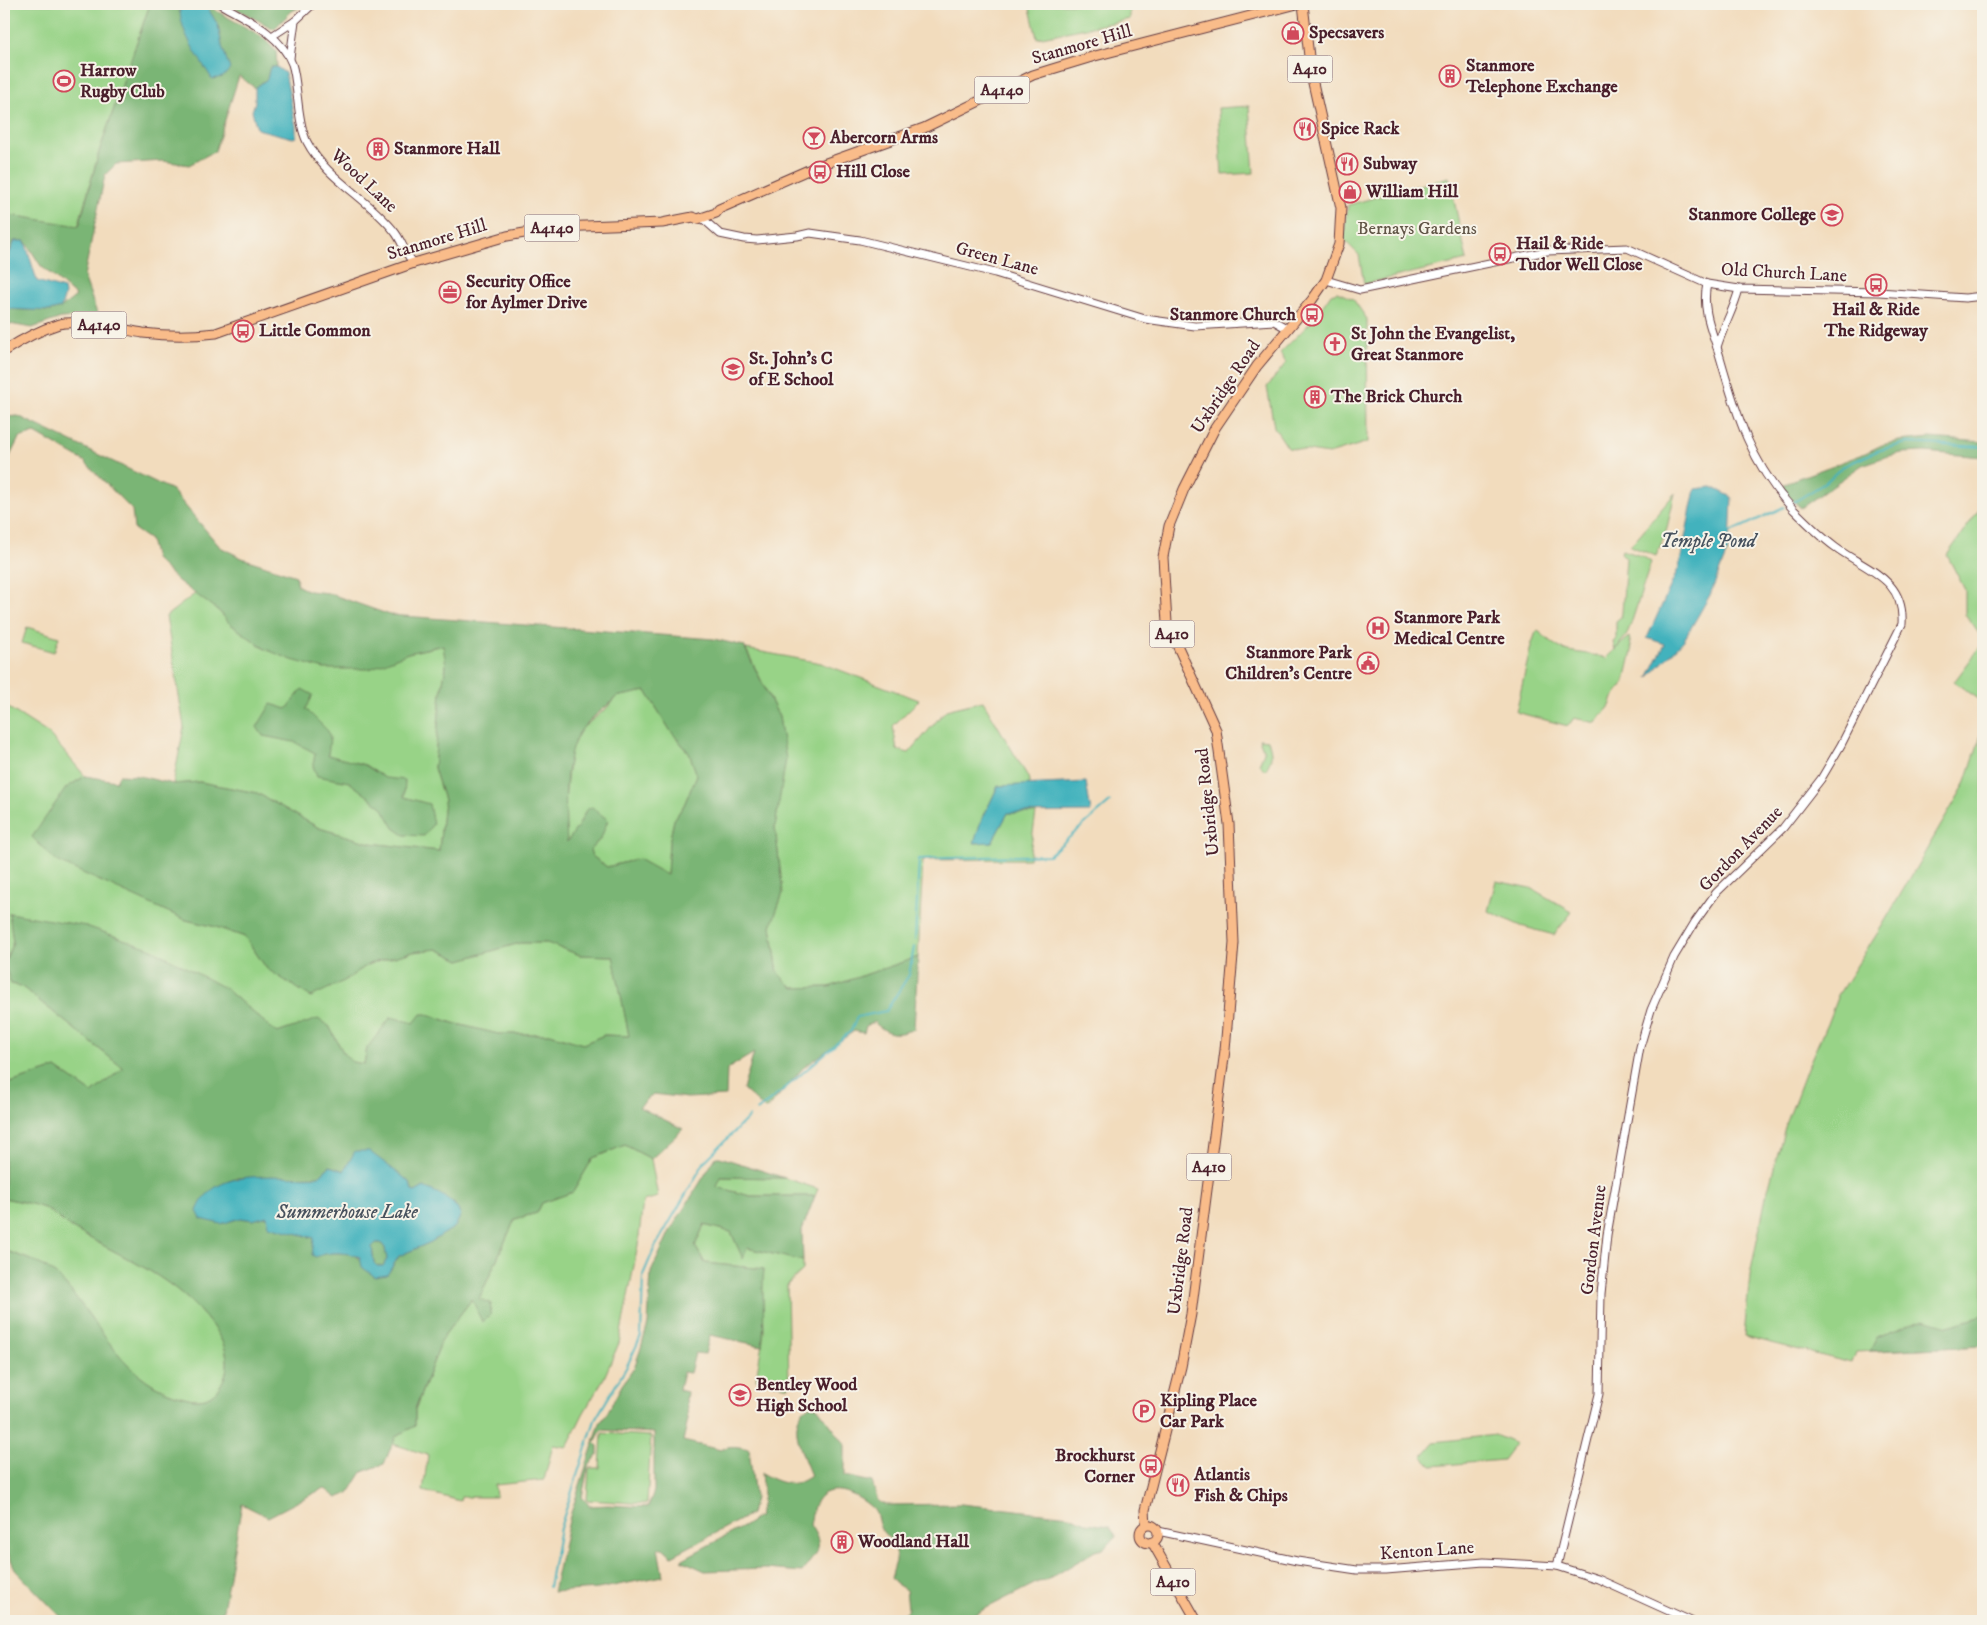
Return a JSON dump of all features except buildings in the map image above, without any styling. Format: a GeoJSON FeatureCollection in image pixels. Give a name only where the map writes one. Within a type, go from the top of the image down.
{"type":"FeatureCollection","features":[{"type":"Feature","properties":{"kind":"main road","name":"Stanmore Hill"},"geometry":{"type":"LineString","coordinates":[[4,351],[18,342],[61,323],[94,324],[160,334],[199,335],[216,333],[414,263],[506,236],[559,227],[674,221],[716,213],[719,209],[815,167],[924,128],[1033,75],[1095,56],[1297,4]]}},
{"type":"Feature","properties":{"kind":"main road","name":"Uxbridge Road"},"geometry":{"type":"LineString","coordinates":[[1146,1524],[1145,1510],[1175,1392],[1191,1314],[1225,1050],[1234,942],[1229,824],[1216,730],[1167,622],[1163,557],[1172,519],[1187,482],[1215,428],[1257,366],[1326,280],[1339,244],[1341,208],[1310,74],[1303,4]]}},
{"type":"Feature","properties":{"kind":"main road"},"geometry":{"type":"LineString","coordinates":[[1146,1524],[1153,1525],[1158,1532],[1158,1536],[1152,1542],[1145,1542],[1139,1534],[1146,1524]]}},
{"type":"Feature","properties":{"kind":"main road","name":"A410"},"geometry":{"type":"LineString","coordinates":[[1152,1542],[1197,1621]]}},
{"type":"Feature","properties":{"kind":"street","name":"Wood Lane"},"geometry":{"type":"LineString","coordinates":[[220,4],[272,36],[285,50],[290,58],[294,73],[306,140],[313,153],[322,166],[380,214],[400,238],[410,260],[414,263]]}},
{"type":"Feature","properties":{"kind":"street"},"geometry":{"type":"LineString","coordinates":[[272,36],[295,21],[313,4]]}},
{"type":"Feature","properties":{"kind":"street"},"geometry":{"type":"LineString","coordinates":[[290,58],[295,21]]}},
{"type":"Feature","properties":{"kind":"street","name":"Green Lane"},"geometry":{"type":"LineString","coordinates":[[698,217],[724,235],[757,240],[810,233],[860,240],[994,273],[1145,319],[1195,326],[1274,321],[1288,329]]}},
{"type":"Feature","properties":{"kind":"street","name":"Old Church Lane"},"geometry":{"type":"LineString","coordinates":[[1326,280],[1360,290],[1547,251],[1627,248],[1707,284],[1738,289],[1879,292],[1965,298],[1983,296]]}},
{"type":"Feature","properties":{"kind":"street","name":"Gordon Avenue"},"geometry":{"type":"LineString","coordinates":[[1557,1566],[1599,1394],[1601,1294],[1607,1235],[1640,1046],[1651,1010],[1674,957],[1695,922],[1716,893],[1783,828],[1822,778],[1841,745],[1902,624],[1903,612],[1899,596],[1889,582],[1832,545],[1787,502],[1753,452],[1736,413],[1709,324],[1704,297],[1707,284]]}},
{"type":"Feature","properties":{"kind":"street"},"geometry":{"type":"LineString","coordinates":[[1717,347],[1734,306],[1738,289]]}},
{"type":"Feature","properties":{"kind":"street","name":"Kenton Lane"},"geometry":{"type":"LineString","coordinates":[[1158,1532],[1297,1561],[1357,1570],[1386,1570],[1484,1562],[1557,1566],[1598,1578],[1691,1621]]}},
{"type":"Feature","properties":{"kind":"green space","name":"Harrow Rugby Club"},"geometry":{"type":"Polygon","coordinates":[[[4,4],[150,4],[99,152],[78,227],[4,214],[4,4]]]}},
{"type":"Feature","properties":{"kind":"green space"},"geometry":{"type":"Polygon","coordinates":[[[150,4],[180,4],[179,12],[222,46],[218,25],[206,5],[261,36],[276,51],[277,67],[270,67],[267,79],[255,88],[239,76],[215,151],[189,165],[163,161],[116,164],[105,175],[84,276],[99,319],[90,317],[61,318],[32,328],[4,323],[4,309],[50,311],[61,308],[76,296],[41,266],[25,241],[14,241],[4,265],[4,214],[79,226],[99,152],[150,4]]]}},
{"type":"Feature","properties":{"kind":"green space"},"geometry":{"type":"Polygon","coordinates":[[[228,4],[306,4],[292,11],[274,29],[228,4]]]}},
{"type":"Feature","properties":{"kind":"green space"},"geometry":{"type":"Polygon","coordinates":[[[1029,4],[1130,4],[1130,19],[1037,38],[1029,4]]]}},
{"type":"Feature","properties":{"kind":"green space"},"geometry":{"type":"Polygon","coordinates":[[[1249,106],[1254,173],[1222,175],[1218,108],[1249,106]]]}},
{"type":"Feature","properties":{"kind":"green space","name":"Bernays Gardens"},"geometry":{"type":"Polygon","coordinates":[[[1449,177],[1467,260],[1364,284],[1359,255],[1343,239],[1348,205],[1449,177]]]}},
{"type":"Feature","properties":{"kind":"green space"},"geometry":{"type":"Polygon","coordinates":[[[1337,292],[1353,299],[1367,319],[1368,442],[1329,454],[1288,448],[1274,427],[1267,387],[1286,363],[1280,353],[1313,320],[1331,294],[1337,292]]]}},
{"type":"Feature","properties":{"kind":"green space"},"geometry":{"type":"Polygon","coordinates":[[[18,416],[172,490],[220,547],[242,558],[296,576],[298,586],[309,591],[328,593],[390,615],[714,639],[744,646],[779,717],[786,759],[775,827],[783,893],[771,926],[778,973],[793,988],[829,987],[918,957],[914,1029],[902,1033],[892,1033],[884,1030],[874,1022],[866,1026],[864,1033],[854,1031],[803,1068],[766,1110],[743,1089],[754,1053],[727,1069],[726,1096],[687,1098],[653,1094],[639,1107],[683,1129],[651,1159],[625,1145],[593,1158],[573,1192],[542,1203],[537,1213],[515,1219],[479,1299],[491,1303],[490,1316],[482,1322],[472,1299],[443,1337],[415,1409],[415,1426],[396,1436],[384,1464],[362,1472],[349,1493],[337,1498],[324,1488],[268,1517],[242,1504],[221,1621],[65,1621],[16,1571],[4,1545],[4,1250],[36,1262],[57,1276],[116,1351],[131,1367],[147,1380],[166,1391],[193,1399],[206,1398],[220,1386],[227,1363],[225,1348],[213,1327],[183,1294],[166,1281],[68,1226],[48,1210],[4,1198],[4,1085],[56,1068],[92,1093],[123,1068],[21,986],[11,984],[4,964],[13,942],[9,913],[86,926],[152,949],[226,989],[277,1033],[318,1019],[329,1026],[344,1054],[352,1062],[364,1064],[367,1048],[391,1017],[414,1023],[421,1014],[427,1014],[453,1023],[498,1034],[550,1034],[583,1044],[604,1035],[629,1036],[613,956],[580,955],[547,943],[520,943],[460,960],[437,949],[412,952],[369,964],[344,981],[311,997],[267,969],[245,937],[216,927],[186,920],[56,861],[32,837],[66,788],[85,776],[116,781],[119,775],[139,776],[173,784],[200,782],[257,793],[319,828],[370,843],[439,851],[444,800],[434,768],[441,693],[446,666],[443,645],[408,653],[370,669],[324,669],[292,660],[265,649],[229,623],[220,612],[178,581],[155,559],[150,540],[134,529],[132,510],[84,461],[35,433],[19,438],[8,460],[4,455],[4,417],[18,416]],[[646,691],[616,697],[582,729],[576,739],[571,752],[566,783],[567,842],[579,825],[586,810],[592,807],[608,820],[601,838],[590,850],[592,856],[607,867],[638,859],[667,875],[669,843],[674,820],[684,805],[697,775],[689,753],[670,730],[646,691]],[[330,1166],[319,1176],[237,1178],[216,1187],[241,1218],[253,1220],[267,1216],[269,1226],[314,1238],[315,1243],[325,1253],[354,1255],[363,1262],[375,1277],[389,1272],[399,1256],[431,1242],[455,1204],[424,1187],[415,1192],[412,1191],[410,1182],[392,1170],[344,1171],[330,1166]]]}},
{"type":"Feature","properties":{"kind":"green space"},"geometry":{"type":"Polygon","coordinates":[[[1930,438],[1983,442],[1983,457],[1924,452],[1902,453],[1885,457],[1862,465],[1801,508],[1788,496],[1782,487],[1790,481],[1861,455],[1882,445],[1899,441],[1930,438]]]}},
{"type":"Feature","properties":{"kind":"green space"},"geometry":{"type":"Polygon","coordinates":[[[1675,493],[1666,532],[1656,556],[1630,546],[1675,493]]]}},
{"type":"Feature","properties":{"kind":"green space"},"geometry":{"type":"Polygon","coordinates":[[[1983,504],[1983,639],[1965,615],[1965,590],[1947,555],[1983,504]]]}},
{"type":"Feature","properties":{"kind":"green space"},"geometry":{"type":"Polygon","coordinates":[[[1622,550],[1644,557],[1651,562],[1631,624],[1626,636],[1615,650],[1613,642],[1616,639],[1616,621],[1621,617],[1622,613],[1626,558],[1621,553],[1622,550]]]}},
{"type":"Feature","properties":{"kind":"green space"},"geometry":{"type":"Polygon","coordinates":[[[196,593],[220,612],[229,623],[265,649],[408,653],[444,645],[446,666],[441,693],[434,768],[444,800],[439,851],[370,843],[319,828],[257,793],[200,782],[173,784],[184,727],[166,616],[196,593]]]}},
{"type":"Feature","properties":{"kind":"green space"},"geometry":{"type":"Polygon","coordinates":[[[27,627],[59,637],[54,652],[22,643],[27,627]]]}},
{"type":"Feature","properties":{"kind":"green space"},"geometry":{"type":"Polygon","coordinates":[[[1538,631],[1561,649],[1607,659],[1629,637],[1632,651],[1625,681],[1613,698],[1610,706],[1596,723],[1574,718],[1568,726],[1516,712],[1531,646],[1538,631]]]}},
{"type":"Feature","properties":{"kind":"green space"},"geometry":{"type":"Polygon","coordinates":[[[1983,643],[1983,702],[1954,682],[1983,643]]]}},
{"type":"Feature","properties":{"kind":"green space"},"geometry":{"type":"Polygon","coordinates":[[[746,649],[821,663],[919,700],[893,726],[897,750],[909,753],[946,710],[983,701],[1028,777],[1030,785],[998,786],[980,824],[975,843],[992,842],[1008,813],[1036,813],[1029,859],[923,860],[918,957],[829,987],[793,988],[778,973],[771,926],[783,893],[775,827],[785,758],[779,717],[746,649]]]}},
{"type":"Feature","properties":{"kind":"green space"},"geometry":{"type":"Polygon","coordinates":[[[302,689],[313,695],[306,709],[328,731],[330,738],[328,755],[365,765],[385,778],[405,780],[404,797],[429,804],[433,824],[424,836],[404,835],[394,828],[382,807],[349,782],[317,776],[313,766],[315,753],[294,742],[263,736],[257,727],[271,704],[287,709],[302,689]]]}},
{"type":"Feature","properties":{"kind":"green space"},"geometry":{"type":"Polygon","coordinates":[[[646,691],[670,730],[689,753],[697,775],[684,805],[674,820],[669,843],[667,876],[638,859],[607,867],[592,856],[590,850],[601,838],[586,810],[567,843],[564,809],[570,751],[581,729],[606,709],[616,697],[646,691]]]}},
{"type":"Feature","properties":{"kind":"green space"},"geometry":{"type":"Polygon","coordinates":[[[4,705],[49,734],[85,776],[66,788],[112,886],[186,920],[216,927],[245,937],[267,969],[344,981],[369,964],[412,952],[437,949],[460,960],[520,943],[547,943],[580,955],[614,956],[629,1036],[604,1035],[583,1044],[550,1034],[498,1034],[453,1023],[427,1014],[414,1023],[373,1042],[367,1048],[364,1064],[352,1062],[344,1054],[329,1026],[318,1020],[277,1033],[226,989],[10,913],[13,942],[4,964],[4,705]]]}},
{"type":"Feature","properties":{"kind":"green space"},"geometry":{"type":"Polygon","coordinates":[[[1983,729],[1983,1346],[1855,1352],[1851,1363],[1744,1336],[1750,1275],[1766,1197],[1785,1127],[1808,1066],[1838,995],[1882,926],[1965,784],[1983,729]]]}},
{"type":"Feature","properties":{"kind":"green space"},"geometry":{"type":"Polygon","coordinates":[[[1259,739],[1268,740],[1270,748],[1271,759],[1265,770],[1259,764],[1264,752],[1259,739]]]}},
{"type":"Feature","properties":{"kind":"green space"},"geometry":{"type":"Polygon","coordinates":[[[1496,881],[1531,888],[1572,912],[1554,935],[1521,926],[1488,911],[1496,881]]]}},
{"type":"Feature","properties":{"kind":"green space"},"geometry":{"type":"Polygon","coordinates":[[[4,964],[11,984],[21,986],[123,1068],[92,1093],[56,1068],[4,1085],[4,964]]]}},
{"type":"Feature","properties":{"kind":"green space"},"geometry":{"type":"Polygon","coordinates":[[[625,1145],[651,1159],[658,1197],[643,1201],[638,1245],[619,1343],[604,1378],[567,1447],[553,1445],[544,1480],[495,1485],[496,1497],[461,1497],[460,1501],[423,1491],[428,1455],[393,1444],[396,1436],[415,1426],[415,1410],[443,1337],[472,1299],[479,1299],[515,1219],[537,1213],[542,1203],[573,1192],[593,1158],[625,1145]]]}},
{"type":"Feature","properties":{"kind":"green space"},"geometry":{"type":"Polygon","coordinates":[[[716,1157],[785,1178],[721,1177],[717,1187],[750,1196],[815,1196],[802,1230],[803,1261],[747,1248],[743,1259],[731,1232],[704,1225],[695,1246],[705,1263],[764,1269],[764,1327],[762,1346],[710,1335],[705,1354],[695,1353],[690,1373],[683,1372],[679,1390],[687,1392],[688,1419],[683,1441],[721,1450],[731,1447],[749,1449],[755,1498],[751,1514],[672,1556],[663,1548],[658,1548],[663,1576],[598,1589],[553,1592],[570,1516],[600,1423],[634,1368],[640,1351],[648,1324],[651,1272],[670,1231],[716,1157]],[[601,1430],[595,1443],[598,1446],[598,1455],[588,1467],[582,1497],[590,1506],[648,1507],[654,1491],[654,1433],[601,1430]]]}},
{"type":"Feature","properties":{"kind":"green space"},"geometry":{"type":"Polygon","coordinates":[[[720,1177],[785,1178],[818,1189],[815,1196],[750,1196],[716,1187],[720,1177]]]}},
{"type":"Feature","properties":{"kind":"green space"},"geometry":{"type":"Polygon","coordinates":[[[4,1198],[48,1210],[68,1226],[148,1270],[183,1294],[213,1327],[225,1348],[227,1356],[226,1371],[217,1390],[206,1398],[188,1398],[166,1391],[147,1381],[131,1367],[116,1352],[77,1299],[57,1276],[36,1262],[4,1250],[4,1198]]]}},
{"type":"Feature","properties":{"kind":"green space"},"geometry":{"type":"Polygon","coordinates":[[[704,1225],[731,1232],[743,1258],[747,1248],[803,1261],[803,1270],[787,1285],[789,1387],[756,1379],[764,1331],[762,1283],[764,1269],[705,1263],[695,1246],[704,1225]]]}},
{"type":"Feature","properties":{"kind":"green space"},"geometry":{"type":"Polygon","coordinates":[[[376,1243],[381,1243],[385,1248],[387,1259],[383,1266],[377,1266],[374,1263],[372,1247],[376,1243]]]}},
{"type":"Feature","properties":{"kind":"green space"},"geometry":{"type":"Polygon","coordinates":[[[1983,1316],[1983,1346],[1870,1351],[1877,1337],[1924,1319],[1948,1326],[1983,1316]]]}},
{"type":"Feature","properties":{"kind":"green space"},"geometry":{"type":"Polygon","coordinates":[[[810,1406],[817,1407],[845,1444],[845,1476],[872,1482],[878,1501],[886,1505],[961,1504],[1070,1516],[1086,1523],[1109,1526],[1117,1537],[1103,1549],[1095,1551],[1046,1581],[1038,1582],[961,1621],[898,1621],[908,1609],[906,1590],[891,1578],[896,1561],[896,1546],[881,1529],[874,1510],[853,1495],[845,1492],[829,1492],[822,1495],[816,1502],[810,1525],[818,1540],[818,1550],[802,1572],[766,1569],[705,1571],[681,1560],[759,1516],[763,1494],[761,1473],[774,1480],[786,1483],[798,1482],[811,1476],[800,1448],[797,1428],[798,1419],[802,1412],[810,1406]]]}},
{"type":"Feature","properties":{"kind":"green space"},"geometry":{"type":"Polygon","coordinates":[[[602,1433],[651,1436],[647,1504],[587,1500],[589,1468],[600,1468],[602,1433]]]}},
{"type":"Feature","properties":{"kind":"green space"},"geometry":{"type":"Polygon","coordinates":[[[1495,1435],[1515,1444],[1503,1460],[1432,1466],[1422,1456],[1434,1442],[1495,1435]]]}},
{"type":"Feature","properties":{"kind":"water"},"geometry":{"type":"Polygon","coordinates":[[[180,4],[206,5],[218,25],[222,46],[230,69],[223,77],[212,79],[196,53],[182,24],[180,4]]]}},
{"type":"Feature","properties":{"kind":"water"},"geometry":{"type":"Polygon","coordinates":[[[270,67],[277,67],[285,73],[296,126],[296,137],[293,138],[257,129],[252,111],[255,102],[255,88],[267,79],[270,67]]]}},
{"type":"Feature","properties":{"kind":"water"},"geometry":{"type":"Polygon","coordinates":[[[15,241],[25,241],[37,281],[64,289],[65,294],[61,308],[50,311],[4,309],[4,265],[15,241]]]}},
{"type":"Feature","properties":{"kind":"water","name":"Temple Pond"},"geometry":{"type":"Polygon","coordinates":[[[1712,487],[1732,497],[1730,545],[1710,595],[1684,640],[1648,678],[1665,644],[1647,638],[1679,567],[1695,489],[1712,487]]]}},
{"type":"Feature","properties":{"kind":"water"},"geometry":{"type":"Polygon","coordinates":[[[1086,782],[1091,812],[1008,813],[992,842],[974,843],[980,824],[998,786],[1086,782]]]}},
{"type":"Feature","properties":{"kind":"water","name":"Summerhouse Lake"},"geometry":{"type":"Polygon","coordinates":[[[355,1151],[369,1151],[410,1182],[412,1191],[415,1192],[424,1187],[441,1195],[454,1204],[461,1215],[455,1227],[431,1242],[399,1256],[387,1275],[375,1277],[362,1267],[360,1257],[338,1253],[316,1257],[312,1255],[314,1238],[269,1226],[267,1216],[253,1220],[241,1218],[221,1224],[201,1219],[197,1211],[206,1196],[218,1186],[233,1180],[268,1176],[319,1176],[330,1166],[344,1171],[355,1151]],[[376,1243],[372,1247],[374,1263],[377,1266],[383,1266],[387,1259],[385,1248],[381,1243],[376,1243]]]}},
{"type":"Feature","properties":{"kind":"waterway"},"geometry":{"type":"LineString","coordinates":[[1794,502],[1825,483],[1842,467],[1877,451],[1906,443],[1983,447]]}},
{"type":"Feature","properties":{"kind":"waterway"},"geometry":{"type":"LineString","coordinates":[[1731,532],[1784,507]]}},
{"type":"Feature","properties":{"kind":"waterway"},"geometry":{"type":"LineString","coordinates":[[915,940],[919,859],[1049,855],[1110,802]]}},
{"type":"Feature","properties":{"kind":"waterway"},"geometry":{"type":"LineString","coordinates":[[757,1111],[851,1031],[857,1017],[886,1011],[909,975],[914,947]]}},
{"type":"Feature","properties":{"kind":"waterway"},"geometry":{"type":"LineString","coordinates":[[549,1587],[560,1528],[595,1420],[626,1368],[641,1336],[643,1275],[654,1249],[705,1161],[749,1117]]}},
{"type":"Feature","properties":{"kind":"place","name":"Specsavers"},"geometry":{"type":"Point","coordinates":[1293,33]}},
{"type":"Feature","properties":{"kind":"place","name":"Stanmore Telephone Exchange"},"geometry":{"type":"Point","coordinates":[1450,76]}},
{"type":"Feature","properties":{"kind":"place","name":"Harrow Rugby Club"},"geometry":{"type":"Point","coordinates":[64,81]}},
{"type":"Feature","properties":{"kind":"place","name":"Spice Rack"},"geometry":{"type":"Point","coordinates":[1305,129]}},
{"type":"Feature","properties":{"kind":"place","name":"Abercorn Arms"},"geometry":{"type":"Point","coordinates":[814,138]}},
{"type":"Feature","properties":{"kind":"place","name":"Stanmore Hall"},"geometry":{"type":"Point","coordinates":[378,149]}},
{"type":"Feature","properties":{"kind":"place","name":"Subway"},"geometry":{"type":"Point","coordinates":[1347,164]}},
{"type":"Feature","properties":{"kind":"place","name":"Hill Close"},"geometry":{"type":"Point","coordinates":[820,172]}},
{"type":"Feature","properties":{"kind":"place","name":"William Hill"},"geometry":{"type":"Point","coordinates":[1350,192]}},
{"type":"Feature","properties":{"kind":"place","name":"Stanmore College"},"geometry":{"type":"Point","coordinates":[1832,215]}},
{"type":"Feature","properties":{"kind":"place","name":"Hail & Ride Tudor Well Close"},"geometry":{"type":"Point","coordinates":[1500,254]}},
{"type":"Feature","properties":{"kind":"place","name":"Hail & Ride The Ridgeway"},"geometry":{"type":"Point","coordinates":[1876,285]}},
{"type":"Feature","properties":{"kind":"place","name":"Security Office for Aylmer Drive"},"geometry":{"type":"Point","coordinates":[450,292]}},
{"type":"Feature","properties":{"kind":"place","name":"Stanmore Church"},"geometry":{"type":"Point","coordinates":[1312,315]}},
{"type":"Feature","properties":{"kind":"place","name":"Little Common"},"geometry":{"type":"Point","coordinates":[243,331]}},
{"type":"Feature","properties":{"kind":"place","name":"St John the Evangelist, Great Stanmore"},"geometry":{"type":"Point","coordinates":[1335,344]}},
{"type":"Feature","properties":{"kind":"place","name":"St. John's C of E School"},"geometry":{"type":"Point","coordinates":[733,369]}},
{"type":"Feature","properties":{"kind":"place","name":"The Brick Church"},"geometry":{"type":"Point","coordinates":[1315,397]}},
{"type":"Feature","properties":{"kind":"place","name":"Stanmore Park Medical Centre"},"geometry":{"type":"Point","coordinates":[1378,628]}},
{"type":"Feature","properties":{"kind":"place","name":"Stanmore Park Children's Centre"},"geometry":{"type":"Point","coordinates":[1368,663]}},
{"type":"Feature","properties":{"kind":"place","name":"Bentley Wood High School"},"geometry":{"type":"Point","coordinates":[740,1395]}},
{"type":"Feature","properties":{"kind":"place","name":"Kipling Place Car Park"},"geometry":{"type":"Point","coordinates":[1144,1411]}},
{"type":"Feature","properties":{"kind":"place","name":"Brockhurst Corner"},"geometry":{"type":"Point","coordinates":[1151,1466]}},
{"type":"Feature","properties":{"kind":"place","name":"Atlantis Fish & Chips"},"geometry":{"type":"Point","coordinates":[1178,1485]}},
{"type":"Feature","properties":{"kind":"place","name":"Woodland Hall"},"geometry":{"type":"Point","coordinates":[842,1542]}}]}
